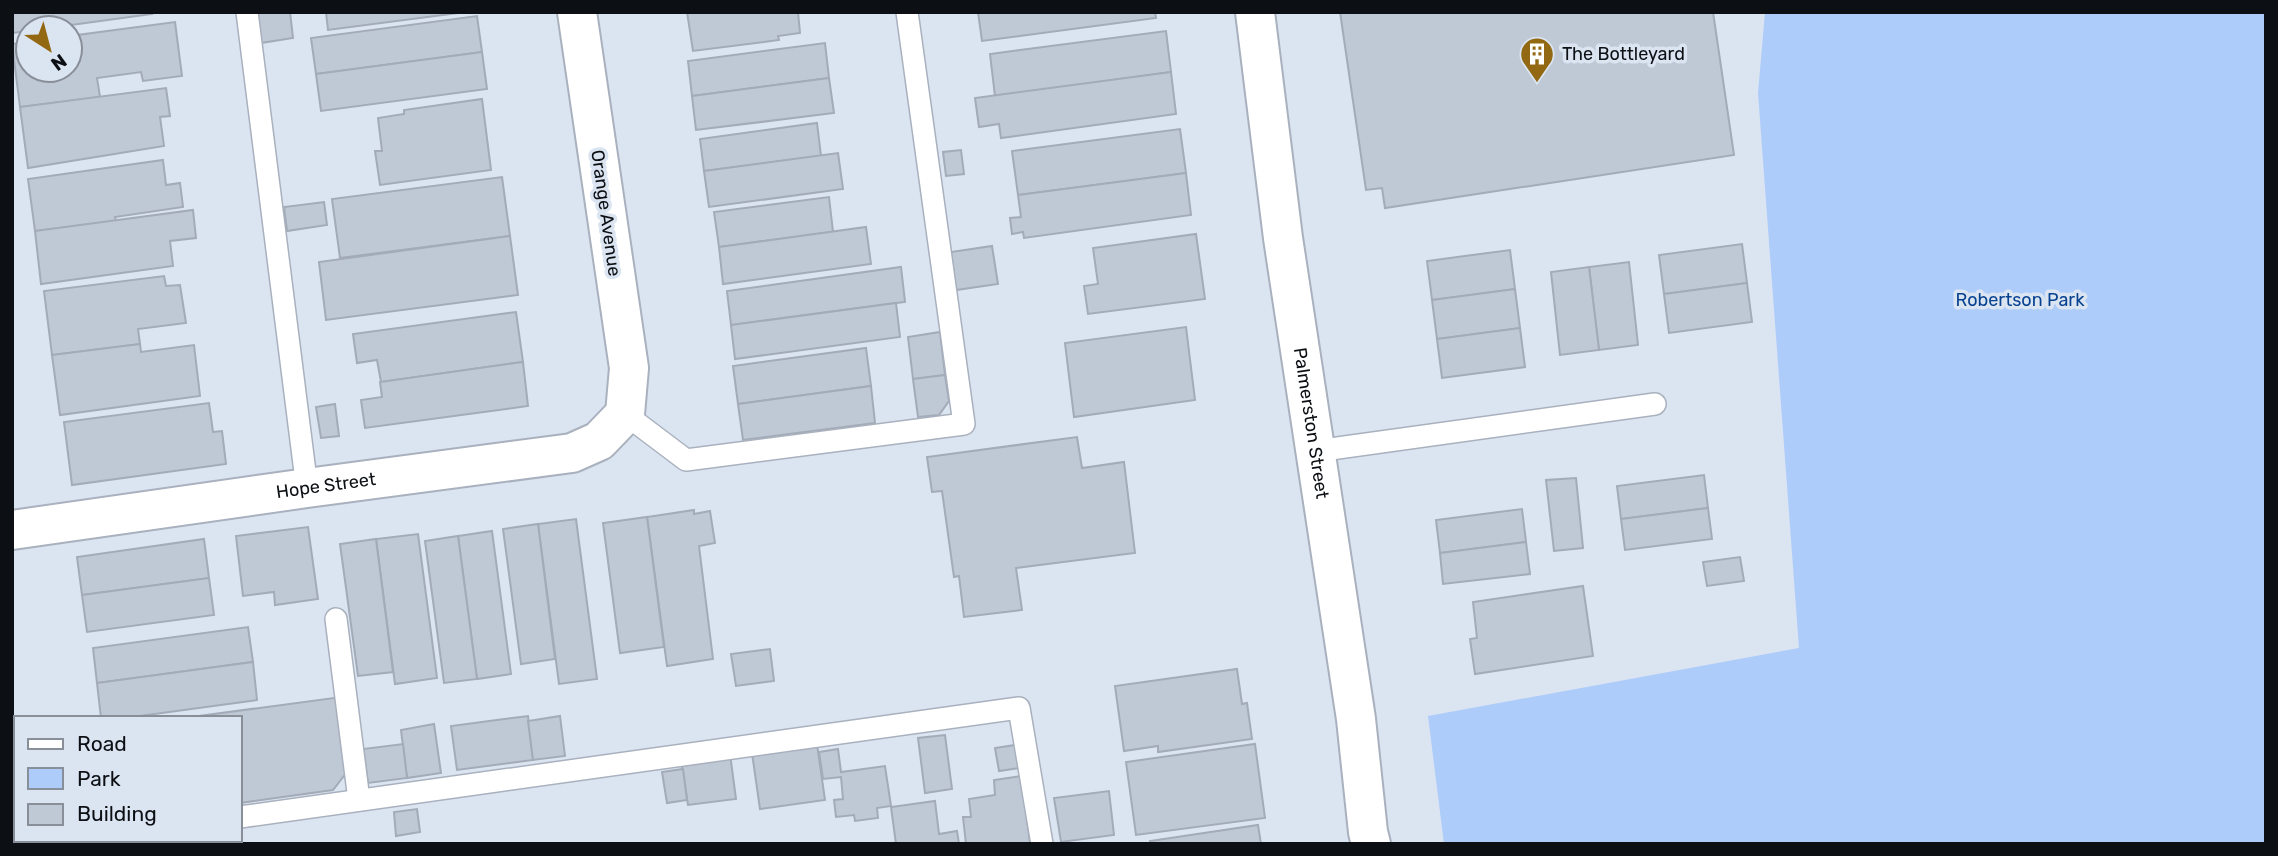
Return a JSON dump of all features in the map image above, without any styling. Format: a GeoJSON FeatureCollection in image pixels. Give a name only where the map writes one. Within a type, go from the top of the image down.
{"type":"FeatureCollection","features":[{"type":"Feature","properties":{"kind":"street","name":"Orange Avenue"},"geometry":{"type":"LineString","coordinates":[[577,12],[629,368],[625,414]]}},
{"type":"Feature","properties":{"kind":"street","name":"Palmerston Street"},"geometry":{"type":"LineString","coordinates":[[1255,12],[1283,238],[1356,719],[1369,840]]}},
{"type":"Feature","properties":{"kind":"street","name":"Hope Street"},"geometry":{"type":"LineString","coordinates":[[12,530],[572,453],[599,442],[625,414]]}},
{"type":"Feature","properties":{"kind":"lane"},"geometry":{"type":"LineString","coordinates":[[247,12],[307,488]]}},
{"type":"Feature","properties":{"kind":"lane"},"geometry":{"type":"LineString","coordinates":[[625,414],[686,460],[964,424],[907,12]]}},
{"type":"Feature","properties":{"kind":"lane"},"geometry":{"type":"LineString","coordinates":[[1316,451],[1655,404]]}},
{"type":"Feature","properties":{"kind":"lane"},"geometry":{"type":"LineString","coordinates":[[336,619],[359,800]]}},
{"type":"Feature","properties":{"kind":"lane"},"geometry":{"type":"LineString","coordinates":[[242,817],[1019,708],[1042,844]]}},
{"type":"Feature","properties":{"kind":"green space","name":"Robertson Park"},"geometry":{"type":"Polygon","coordinates":[[[1765,12],[2266,12],[2266,844],[1444,844],[1428,716],[1799,648],[1758,93],[1765,12]]]}},
{"type":"Feature","properties":{"kind":"building"},"geometry":{"type":"Polygon","coordinates":[[[12,12],[152,14],[84,23],[84,14],[14,14],[12,33],[12,12]]]}},
{"type":"Feature","properties":{"kind":"building"},"geometry":{"type":"Polygon","coordinates":[[[257,12],[290,12],[293,38],[261,43],[257,12]]]}},
{"type":"Feature","properties":{"kind":"building"},"geometry":{"type":"Polygon","coordinates":[[[326,12],[466,12],[328,30],[326,12]]]}},
{"type":"Feature","properties":{"kind":"building"},"geometry":{"type":"Polygon","coordinates":[[[687,12],[798,12],[800,33],[778,36],[779,40],[693,51],[687,12]]]}},
{"type":"Feature","properties":{"kind":"building"},"geometry":{"type":"Polygon","coordinates":[[[978,12],[1155,12],[1156,18],[982,41],[978,12]]]}},
{"type":"Feature","properties":{"kind":"building","name":"The Bottleyard"},"geometry":{"type":"Polygon","coordinates":[[[1340,12],[1713,12],[1734,155],[1385,208],[1382,188],[1366,190],[1340,12]]]}},
{"type":"Feature","properties":{"kind":"building"},"geometry":{"type":"Polygon","coordinates":[[[477,16],[482,52],[316,74],[311,38],[477,16]]]}},
{"type":"Feature","properties":{"kind":"building"},"geometry":{"type":"Polygon","coordinates":[[[175,22],[182,76],[143,81],[141,72],[97,78],[100,97],[20,107],[17,84],[84,84],[84,34],[175,22]]]}},
{"type":"Feature","properties":{"kind":"building"},"geometry":{"type":"Polygon","coordinates":[[[1166,31],[1171,72],[995,96],[990,54],[1166,31]]]}},
{"type":"Feature","properties":{"kind":"building"},"geometry":{"type":"Polygon","coordinates":[[[825,43],[829,78],[692,96],[688,61],[825,43]]]}},
{"type":"Feature","properties":{"kind":"building"},"geometry":{"type":"Polygon","coordinates":[[[482,52],[487,89],[321,111],[316,74],[482,52]]]}},
{"type":"Feature","properties":{"kind":"building"},"geometry":{"type":"Polygon","coordinates":[[[1171,72],[1176,114],[1001,138],[999,124],[979,127],[975,98],[1171,72]]]}},
{"type":"Feature","properties":{"kind":"building"},"geometry":{"type":"Polygon","coordinates":[[[829,78],[834,113],[696,130],[692,96],[829,78]]]}},
{"type":"Feature","properties":{"kind":"building"},"geometry":{"type":"Polygon","coordinates":[[[166,88],[170,116],[160,117],[164,146],[28,168],[20,107],[166,88]]]}},
{"type":"Feature","properties":{"kind":"building"},"geometry":{"type":"Polygon","coordinates":[[[482,99],[491,170],[380,185],[375,151],[382,151],[378,118],[404,114],[404,110],[482,99]]]}},
{"type":"Feature","properties":{"kind":"building"},"geometry":{"type":"Polygon","coordinates":[[[817,123],[821,156],[704,171],[700,139],[817,123]]]}},
{"type":"Feature","properties":{"kind":"building"},"geometry":{"type":"Polygon","coordinates":[[[1180,129],[1186,173],[1018,195],[1012,151],[1180,129]]]}},
{"type":"Feature","properties":{"kind":"building"},"geometry":{"type":"Polygon","coordinates":[[[961,150],[964,174],[946,176],[943,152],[961,150]]]}},
{"type":"Feature","properties":{"kind":"building"},"geometry":{"type":"Polygon","coordinates":[[[838,153],[843,189],[709,207],[704,171],[838,153]]]}},
{"type":"Feature","properties":{"kind":"building"},"geometry":{"type":"Polygon","coordinates":[[[163,160],[166,185],[180,183],[183,207],[115,217],[116,221],[35,231],[28,179],[163,160]]]}},
{"type":"Feature","properties":{"kind":"building"},"geometry":{"type":"Polygon","coordinates":[[[1186,173],[1191,215],[1024,238],[1023,232],[1012,234],[1010,218],[1021,217],[1018,195],[1186,173]]]}},
{"type":"Feature","properties":{"kind":"building"},"geometry":{"type":"Polygon","coordinates":[[[502,177],[510,236],[340,258],[332,199],[502,177]]]}},
{"type":"Feature","properties":{"kind":"building"},"geometry":{"type":"Polygon","coordinates":[[[829,197],[833,232],[719,247],[714,212],[829,197]]]}},
{"type":"Feature","properties":{"kind":"building"},"geometry":{"type":"Polygon","coordinates":[[[324,202],[327,225],[287,231],[284,207],[324,202]]]}},
{"type":"Feature","properties":{"kind":"building"},"geometry":{"type":"Polygon","coordinates":[[[193,210],[196,238],[170,241],[173,266],[41,284],[35,231],[193,210]]]}},
{"type":"Feature","properties":{"kind":"building"},"geometry":{"type":"Polygon","coordinates":[[[866,227],[871,264],[723,284],[719,247],[866,227]]]}},
{"type":"Feature","properties":{"kind":"building"},"geometry":{"type":"Polygon","coordinates":[[[1196,234],[1205,299],[1088,314],[1084,286],[1098,284],[1093,248],[1196,234]]]}},
{"type":"Feature","properties":{"kind":"building"},"geometry":{"type":"Polygon","coordinates":[[[510,236],[518,295],[326,320],[319,262],[510,236]]]}},
{"type":"Feature","properties":{"kind":"building"},"geometry":{"type":"Polygon","coordinates":[[[1742,244],[1747,283],[1664,294],[1659,255],[1742,244]]]}},
{"type":"Feature","properties":{"kind":"building"},"geometry":{"type":"Polygon","coordinates":[[[992,246],[998,284],[956,290],[951,252],[992,246]]]}},
{"type":"Feature","properties":{"kind":"building"},"geometry":{"type":"Polygon","coordinates":[[[1510,250],[1515,289],[1432,300],[1427,261],[1510,250]]]}},
{"type":"Feature","properties":{"kind":"building"},"geometry":{"type":"Polygon","coordinates":[[[1629,262],[1638,345],[1599,350],[1589,267],[1629,262]]]}},
{"type":"Feature","properties":{"kind":"building"},"geometry":{"type":"Polygon","coordinates":[[[901,267],[905,302],[731,325],[727,291],[901,267]]]}},
{"type":"Feature","properties":{"kind":"building"},"geometry":{"type":"Polygon","coordinates":[[[1589,267],[1599,350],[1560,355],[1551,272],[1589,267]]]}},
{"type":"Feature","properties":{"kind":"building"},"geometry":{"type":"Polygon","coordinates":[[[164,276],[166,286],[180,285],[186,323],[138,329],[140,344],[52,355],[44,291],[164,276]]]}},
{"type":"Feature","properties":{"kind":"building"},"geometry":{"type":"Polygon","coordinates":[[[1747,283],[1752,322],[1669,333],[1664,294],[1747,283]]]}},
{"type":"Feature","properties":{"kind":"building"},"geometry":{"type":"Polygon","coordinates":[[[1515,289],[1520,328],[1437,339],[1432,300],[1515,289]]]}},
{"type":"Feature","properties":{"kind":"building"},"geometry":{"type":"Polygon","coordinates":[[[896,303],[900,337],[735,359],[731,325],[896,303]]]}},
{"type":"Feature","properties":{"kind":"building"},"geometry":{"type":"Polygon","coordinates":[[[516,312],[523,362],[381,382],[377,360],[357,363],[353,334],[516,312]]]}},
{"type":"Feature","properties":{"kind":"building"},"geometry":{"type":"Polygon","coordinates":[[[1186,327],[1195,400],[1074,417],[1065,343],[1186,327]]]}},
{"type":"Feature","properties":{"kind":"building"},"geometry":{"type":"Polygon","coordinates":[[[1520,328],[1525,367],[1442,378],[1437,339],[1520,328]]]}},
{"type":"Feature","properties":{"kind":"building"},"geometry":{"type":"Polygon","coordinates":[[[940,332],[945,375],[913,379],[908,337],[940,332]]]}},
{"type":"Feature","properties":{"kind":"building"},"geometry":{"type":"Polygon","coordinates":[[[140,344],[141,352],[194,345],[200,396],[60,415],[52,355],[140,344]]]}},
{"type":"Feature","properties":{"kind":"building"},"geometry":{"type":"Polygon","coordinates":[[[866,348],[871,386],[738,404],[733,366],[866,348]]]}},
{"type":"Feature","properties":{"kind":"building"},"geometry":{"type":"Polygon","coordinates":[[[523,362],[528,406],[365,428],[361,400],[382,397],[380,382],[523,362]]]}},
{"type":"Feature","properties":{"kind":"building"},"geometry":{"type":"Polygon","coordinates":[[[945,375],[949,401],[939,415],[918,417],[913,379],[945,375]]]}},
{"type":"Feature","properties":{"kind":"building"},"geometry":{"type":"Polygon","coordinates":[[[871,386],[875,423],[743,440],[738,404],[871,386]]]}},
{"type":"Feature","properties":{"kind":"building"},"geometry":{"type":"Polygon","coordinates":[[[209,403],[213,432],[222,431],[226,464],[72,485],[64,422],[209,403]]]}},
{"type":"Feature","properties":{"kind":"building"},"geometry":{"type":"Polygon","coordinates":[[[335,404],[339,436],[321,438],[316,407],[335,404]]]}},
{"type":"Feature","properties":{"kind":"building"},"geometry":{"type":"Polygon","coordinates":[[[1077,437],[1082,468],[1124,462],[1135,553],[1016,568],[1022,610],[964,617],[959,576],[954,577],[942,491],[932,492],[927,457],[1077,437]]]}},
{"type":"Feature","properties":{"kind":"building"},"geometry":{"type":"Polygon","coordinates":[[[1704,475],[1708,508],[1621,519],[1617,486],[1704,475]]]}},
{"type":"Feature","properties":{"kind":"building"},"geometry":{"type":"Polygon","coordinates":[[[1576,478],[1583,548],[1554,551],[1546,480],[1576,478]]]}},
{"type":"Feature","properties":{"kind":"building"},"geometry":{"type":"Polygon","coordinates":[[[1708,508],[1712,539],[1625,550],[1621,519],[1708,508]]]}},
{"type":"Feature","properties":{"kind":"building"},"geometry":{"type":"Polygon","coordinates":[[[1522,509],[1526,542],[1440,553],[1436,520],[1522,509]]]}},
{"type":"Feature","properties":{"kind":"building"},"geometry":{"type":"Polygon","coordinates":[[[694,510],[694,514],[710,511],[715,543],[699,546],[713,659],[667,666],[647,517],[694,510]]]}},
{"type":"Feature","properties":{"kind":"building"},"geometry":{"type":"Polygon","coordinates":[[[647,517],[664,647],[620,653],[603,523],[647,517]]]}},
{"type":"Feature","properties":{"kind":"building"},"geometry":{"type":"Polygon","coordinates":[[[576,519],[597,679],[559,684],[538,524],[576,519]]]}},
{"type":"Feature","properties":{"kind":"building"},"geometry":{"type":"Polygon","coordinates":[[[538,524],[555,659],[521,664],[503,529],[538,524]]]}},
{"type":"Feature","properties":{"kind":"building"},"geometry":{"type":"Polygon","coordinates":[[[308,527],[318,599],[275,605],[274,592],[243,596],[236,536],[308,527]]]}},
{"type":"Feature","properties":{"kind":"building"},"geometry":{"type":"Polygon","coordinates":[[[492,531],[511,674],[477,679],[458,536],[492,531]]]}},
{"type":"Feature","properties":{"kind":"building"},"geometry":{"type":"Polygon","coordinates":[[[418,534],[437,678],[395,684],[376,539],[418,534]]]}},
{"type":"Feature","properties":{"kind":"building"},"geometry":{"type":"Polygon","coordinates":[[[458,536],[477,679],[444,683],[425,541],[458,536]]]}},
{"type":"Feature","properties":{"kind":"building"},"geometry":{"type":"Polygon","coordinates":[[[204,539],[209,578],[82,595],[77,557],[204,539]]]}},
{"type":"Feature","properties":{"kind":"building"},"geometry":{"type":"Polygon","coordinates":[[[376,539],[393,672],[358,676],[340,544],[376,539]]]}},
{"type":"Feature","properties":{"kind":"building"},"geometry":{"type":"Polygon","coordinates":[[[1526,542],[1530,574],[1443,584],[1440,553],[1526,542]]]}},
{"type":"Feature","properties":{"kind":"building"},"geometry":{"type":"Polygon","coordinates":[[[1740,557],[1744,581],[1707,586],[1703,562],[1740,557]]]}},
{"type":"Feature","properties":{"kind":"building"},"geometry":{"type":"Polygon","coordinates":[[[209,578],[214,615],[87,632],[82,595],[209,578]]]}},
{"type":"Feature","properties":{"kind":"building"},"geometry":{"type":"Polygon","coordinates":[[[1583,586],[1593,656],[1475,674],[1470,639],[1477,638],[1473,602],[1583,586]]]}},
{"type":"Feature","properties":{"kind":"building"},"geometry":{"type":"Polygon","coordinates":[[[248,627],[253,662],[97,683],[93,648],[248,627]]]}},
{"type":"Feature","properties":{"kind":"building"},"geometry":{"type":"Polygon","coordinates":[[[770,649],[774,681],[736,686],[731,654],[770,649]]]}},
{"type":"Feature","properties":{"kind":"building"},"geometry":{"type":"Polygon","coordinates":[[[253,662],[257,700],[140,716],[101,716],[97,683],[253,662]]]}},
{"type":"Feature","properties":{"kind":"building"},"geometry":{"type":"Polygon","coordinates":[[[1237,669],[1242,704],[1247,703],[1252,739],[1158,752],[1158,746],[1124,751],[1115,686],[1237,669]]]}},
{"type":"Feature","properties":{"kind":"building"},"geometry":{"type":"Polygon","coordinates":[[[341,697],[350,768],[333,790],[242,803],[242,716],[199,716],[341,697]]]}},
{"type":"Feature","properties":{"kind":"building"},"geometry":{"type":"Polygon","coordinates":[[[528,716],[533,760],[457,770],[451,726],[528,716]]]}},
{"type":"Feature","properties":{"kind":"building"},"geometry":{"type":"Polygon","coordinates":[[[560,716],[565,756],[533,760],[528,721],[560,716]]]}},
{"type":"Feature","properties":{"kind":"building"},"geometry":{"type":"Polygon","coordinates":[[[434,724],[441,773],[407,778],[401,730],[434,724]]]}},
{"type":"Feature","properties":{"kind":"building"},"geometry":{"type":"Polygon","coordinates":[[[945,735],[952,789],[925,793],[918,738],[945,735]]]}},
{"type":"Feature","properties":{"kind":"building"},"geometry":{"type":"Polygon","coordinates":[[[403,744],[407,778],[368,783],[363,749],[403,744]]]}},
{"type":"Feature","properties":{"kind":"building"},"geometry":{"type":"Polygon","coordinates":[[[817,744],[825,800],[760,809],[752,753],[817,744]]]}},
{"type":"Feature","properties":{"kind":"building"},"geometry":{"type":"Polygon","coordinates":[[[1255,744],[1265,818],[1136,835],[1126,762],[1255,744]]]}},
{"type":"Feature","properties":{"kind":"building"},"geometry":{"type":"Polygon","coordinates":[[[1015,745],[1019,768],[999,771],[995,748],[1015,745]]]}},
{"type":"Feature","properties":{"kind":"building"},"geometry":{"type":"Polygon","coordinates":[[[838,749],[841,772],[885,766],[891,806],[877,808],[878,818],[855,821],[854,815],[836,817],[834,800],[843,799],[841,777],[823,779],[819,752],[838,749]]]}},
{"type":"Feature","properties":{"kind":"building"},"geometry":{"type":"Polygon","coordinates":[[[730,754],[736,799],[688,805],[681,761],[730,754]]]}},
{"type":"Feature","properties":{"kind":"building"},"geometry":{"type":"Polygon","coordinates":[[[683,769],[687,800],[667,803],[662,772],[683,769]]]}},
{"type":"Feature","properties":{"kind":"building"},"geometry":{"type":"Polygon","coordinates":[[[1022,776],[1030,844],[966,844],[963,817],[971,817],[969,799],[995,795],[994,780],[1022,776]]]}},
{"type":"Feature","properties":{"kind":"building"},"geometry":{"type":"Polygon","coordinates":[[[1109,791],[1114,835],[1061,842],[1054,798],[1109,791]]]}},
{"type":"Feature","properties":{"kind":"building"},"geometry":{"type":"Polygon","coordinates":[[[935,801],[939,834],[957,831],[959,844],[896,844],[891,807],[935,801]]]}},
{"type":"Feature","properties":{"kind":"building"},"geometry":{"type":"Polygon","coordinates":[[[417,809],[420,832],[396,836],[394,812],[417,809]]]}},
{"type":"Feature","properties":{"kind":"building"},"geometry":{"type":"Polygon","coordinates":[[[1258,825],[1261,844],[1151,844],[1150,841],[1258,825]]]}},
{"type":"Feature","properties":{"kind":"building"},"geometry":{"type":"Polygon","coordinates":[[[212,842],[212,844],[160,844],[212,842]]]}},
{"type":"Feature","properties":{"kind":"place","name":"The Bottleyard"},"geometry":{"type":"Point","coordinates":[1537,84]}}]}
